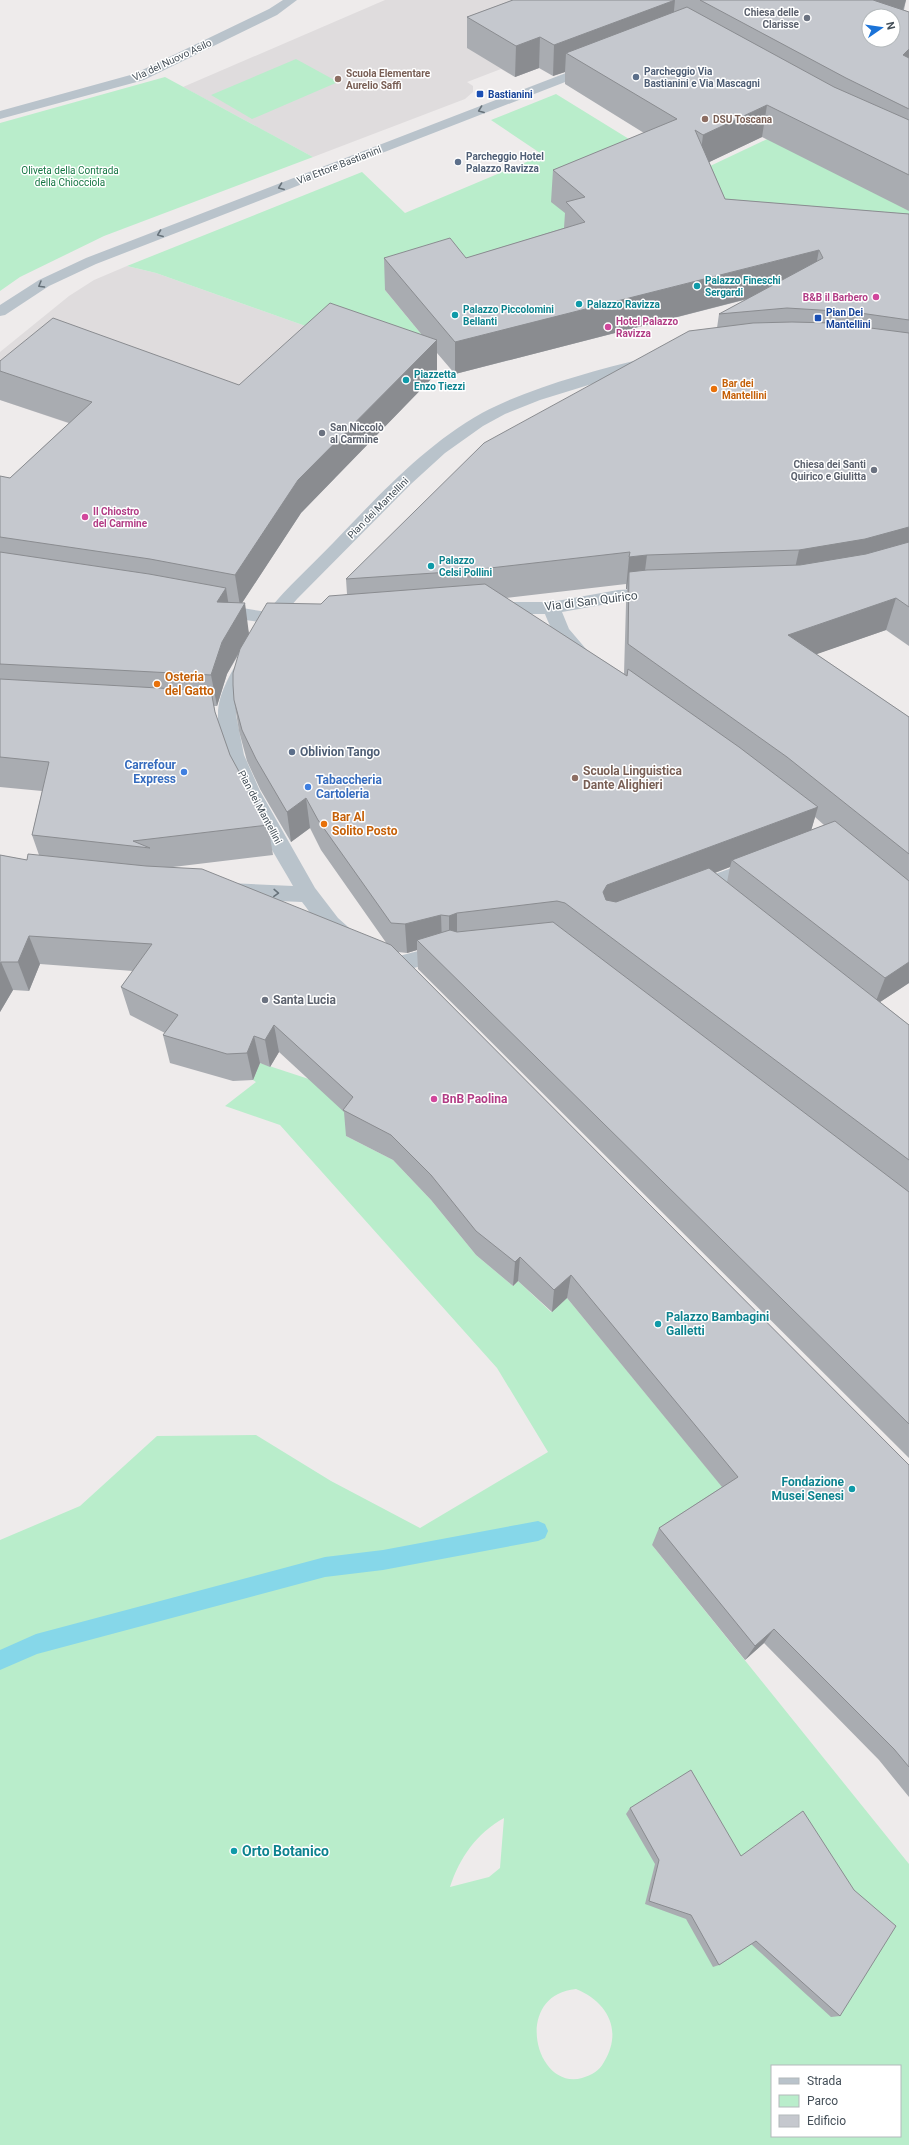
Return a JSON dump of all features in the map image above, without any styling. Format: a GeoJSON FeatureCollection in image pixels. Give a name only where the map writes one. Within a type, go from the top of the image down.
{"type":"FeatureCollection","features":[{"type":"Feature","properties":{"kind":"street","name":"Via del Nuovo Asilo"},"geometry":{"type":"LineString","coordinates":[[0,116],[140,77],[273,12],[291,0]]}},
{"type":"Feature","properties":{"kind":"street","name":"Via Ettore Bastianini"},"geometry":{"type":"LineString","coordinates":[[0,312],[44,283],[91,261],[604,62]]}},
{"type":"Feature","properties":{"kind":"street","name":"Pian dei Mantellini"},"geometry":{"type":"LineString","coordinates":[[415,981],[380,957],[344,936],[331,924],[308,894],[242,774],[219,715],[256,643],[270,620],[395,490],[437,453],[476,423],[529,398],[608,373],[662,360]]}},
{"type":"Feature","properties":{"kind":"street","name":"Via di San Quirico"},"geometry":{"type":"LineString","coordinates":[[474,610],[551,608],[618,596],[674,593]]}},
{"type":"Feature","properties":{"kind":"street"},"geometry":{"type":"LineString","coordinates":[[200,606],[270,620],[301,621]]}},
{"type":"Feature","properties":{"kind":"street"},"geometry":{"type":"LineString","coordinates":[[551,608],[561,632],[568,641],[598,668]]}},
{"type":"Feature","properties":{"kind":"street"},"geometry":{"type":"LineString","coordinates":[[678,896],[771,862]]}},
{"type":"Feature","properties":{"kind":"street"},"geometry":{"type":"LineString","coordinates":[[706,886],[723,901]]}},
{"type":"Feature","properties":{"kind":"street"},"geometry":{"type":"LineString","coordinates":[[208,890],[308,894]]}},
{"type":"Feature","properties":{"kind":"street"},"geometry":{"type":"LineString","coordinates":[[380,957],[454,952]]}},
{"type":"Feature","properties":{"kind":"shaded area","name":"Scuola Elementare Aurelio Saffi"},"geometry":{"type":"Polygon","coordinates":[[[385,0],[606,0],[619,38],[515,77],[501,69],[467,82],[473,86],[473,92],[465,99],[313,157],[183,87],[385,0]]]}},
{"type":"Feature","properties":{"kind":"shaded area"},"geometry":{"type":"Polygon","coordinates":[[[127,266],[156,273],[376,351],[220,475],[0,400],[0,352],[69,296],[94,280],[127,266]]]}},
{"type":"Feature","properties":{"kind":"green space"},"geometry":{"type":"Polygon","coordinates":[[[296,59],[338,82],[252,119],[211,95],[296,59]]]}},
{"type":"Feature","properties":{"kind":"green space","name":"Oliveta della Contrada della Chiocciola"},"geometry":{"type":"Polygon","coordinates":[[[165,77],[313,157],[104,236],[20,277],[0,291],[0,123],[165,77]]]}},
{"type":"Feature","properties":{"kind":"green space"},"geometry":{"type":"Polygon","coordinates":[[[556,94],[689,176],[780,133],[909,205],[909,278],[385,290],[426,340],[376,351],[156,273],[127,266],[362,172],[405,213],[543,155],[491,120],[556,94]]]}},
{"type":"Feature","properties":{"kind":"green space","name":"Orto Botanico"},"geometry":{"type":"Polygon","coordinates":[[[260,1063],[327,1085],[355,1123],[346,1136],[393,1160],[431,1200],[476,1255],[513,1286],[518,1281],[551,1312],[567,1298],[729,1495],[652,1545],[909,1864],[909,2145],[0,2145],[0,1540],[80,1506],[157,1436],[256,1435],[331,1481],[420,1528],[548,1452],[497,1368],[280,1125],[225,1106],[256,1082],[253,1080],[260,1063]],[[504,1818],[485,1831],[470,1847],[454,1876],[450,1887],[489,1877],[500,1868],[504,1818]],[[576,1989],[556,1995],[543,2007],[537,2023],[537,2041],[543,2057],[552,2070],[566,2078],[586,2077],[600,2068],[610,2050],[612,2039],[612,2029],[604,2010],[597,2002],[576,1989]]]}},
{"type":"Feature","properties":{"kind":"building"},"geometry":{"type":"Polygon","coordinates":[[[513,0],[675,0],[554,45],[540,37],[516,46],[467,17],[513,0]]]}},
{"type":"Feature","properties":{"kind":"building"},"geometry":{"type":"Polygon","coordinates":[[[700,0],[873,0],[897,8],[861,8],[861,48],[901,48],[901,9],[909,12],[909,49],[903,55],[909,58],[909,109],[846,78],[700,0]]]}},
{"type":"Feature","properties":{"kind":"building"},"geometry":{"type":"Polygon","coordinates":[[[687,7],[834,87],[909,120],[909,175],[767,105],[703,135],[695,130],[725,199],[909,214],[909,320],[853,312],[787,308],[719,314],[823,258],[819,250],[455,342],[384,258],[450,238],[466,258],[585,222],[566,202],[585,197],[553,170],[677,119],[566,53],[687,7]]]}},
{"type":"Feature","properties":{"kind":"building"},"geometry":{"type":"Polygon","coordinates":[[[330,303],[437,340],[298,480],[235,575],[150,559],[0,537],[0,476],[10,478],[92,402],[0,371],[0,361],[53,318],[239,385],[330,303]]]}},
{"type":"Feature","properties":{"kind":"building"},"geometry":{"type":"Polygon","coordinates":[[[753,323],[832,323],[909,333],[909,527],[865,539],[799,550],[647,555],[629,557],[630,552],[464,571],[346,579],[484,443],[689,331],[753,323]]]}},
{"type":"Feature","properties":{"kind":"building"},"geometry":{"type":"Polygon","coordinates":[[[909,542],[909,607],[896,598],[788,635],[909,717],[909,854],[787,757],[628,644],[629,572],[647,570],[800,565],[866,554],[909,542]]]}},
{"type":"Feature","properties":{"kind":"building"},"geometry":{"type":"Polygon","coordinates":[[[0,552],[149,574],[226,588],[217,602],[245,603],[222,642],[211,675],[0,664],[0,552]]]}},
{"type":"Feature","properties":{"kind":"building"},"geometry":{"type":"Polygon","coordinates":[[[485,584],[627,676],[628,669],[739,747],[818,807],[607,885],[603,892],[606,900],[616,902],[709,868],[909,1025],[909,1160],[565,903],[557,901],[457,913],[449,916],[441,915],[405,924],[391,923],[318,820],[306,798],[287,812],[256,759],[242,730],[234,700],[233,673],[240,649],[267,603],[321,604],[329,596],[485,584]]]}},
{"type":"Feature","properties":{"kind":"building"},"geometry":{"type":"Polygon","coordinates":[[[0,679],[211,691],[215,712],[230,755],[268,825],[133,841],[150,848],[32,835],[49,762],[0,757],[0,679]]]}},
{"type":"Feature","properties":{"kind":"building"},"geometry":{"type":"Polygon","coordinates":[[[835,821],[909,881],[909,962],[885,978],[732,860],[835,821]]]}},
{"type":"Feature","properties":{"kind":"building"},"geometry":{"type":"Polygon","coordinates":[[[28,854],[146,866],[202,869],[391,945],[909,1465],[909,1767],[894,1749],[774,1629],[755,1646],[659,1528],[738,1477],[571,1275],[554,1290],[520,1257],[515,1262],[476,1231],[431,1175],[391,1135],[343,1110],[353,1097],[274,1025],[265,1040],[254,1036],[247,1053],[227,1054],[163,1035],[178,1015],[121,987],[152,944],[29,936],[18,962],[1,962],[0,964],[0,855],[27,860],[28,854]]]}},
{"type":"Feature","properties":{"kind":"building"},"geometry":{"type":"Polygon","coordinates":[[[553,922],[909,1192],[909,1424],[417,940],[450,930],[457,932],[553,922]]]}},
{"type":"Feature","properties":{"kind":"building"},"geometry":{"type":"Polygon","coordinates":[[[691,1770],[741,1856],[803,1811],[854,1890],[896,1926],[840,2016],[756,1941],[719,1965],[691,1915],[649,1901],[659,1860],[630,1808],[691,1770]]]}},
{"type":"Feature","properties":{"kind":"waterway"},"geometry":{"type":"LineString","coordinates":[[0,1660],[36,1644],[325,1567],[383,1560],[538,1531]]}},
{"type":"Feature","properties":{"kind":"place","name":"Chiesa delle Clarisse"},"geometry":{"type":"Point","coordinates":[807,18]}},
{"type":"Feature","properties":{"kind":"place","name":"Parcheggio Via Bastianini e Via Mascagni"},"geometry":{"type":"Point","coordinates":[636,77]}},
{"type":"Feature","properties":{"kind":"place","name":"Scuola Elementare Aurelio Saffi"},"geometry":{"type":"Point","coordinates":[338,79]}},
{"type":"Feature","properties":{"kind":"place","name":"Bastianini"},"geometry":{"type":"Point","coordinates":[480,94]}},
{"type":"Feature","properties":{"kind":"place","name":"DSU Toscana"},"geometry":{"type":"Point","coordinates":[705,119]}},
{"type":"Feature","properties":{"kind":"place","name":"Parcheggio Hotel Palazzo Ravizza"},"geometry":{"type":"Point","coordinates":[458,162]}},
{"type":"Feature","properties":{"kind":"place","name":"Palazzo Fineschi Sergardi"},"geometry":{"type":"Point","coordinates":[697,286]}},
{"type":"Feature","properties":{"kind":"place","name":"B&B il Barbero"},"geometry":{"type":"Point","coordinates":[876,297]}},
{"type":"Feature","properties":{"kind":"place","name":"Palazzo Ravizza"},"geometry":{"type":"Point","coordinates":[579,304]}},
{"type":"Feature","properties":{"kind":"place","name":"Palazzo Piccolomini Bellanti"},"geometry":{"type":"Point","coordinates":[455,315]}},
{"type":"Feature","properties":{"kind":"place","name":"Pian Dei Mantellini"},"geometry":{"type":"Point","coordinates":[818,318]}},
{"type":"Feature","properties":{"kind":"place","name":"Hotel Palazzo Ravizza"},"geometry":{"type":"Point","coordinates":[608,327]}},
{"type":"Feature","properties":{"kind":"place","name":"Piazzetta Enzo Tiezzi"},"geometry":{"type":"Point","coordinates":[406,380]}},
{"type":"Feature","properties":{"kind":"place","name":"Bar dei Mantellini"},"geometry":{"type":"Point","coordinates":[714,389]}},
{"type":"Feature","properties":{"kind":"place","name":"San Niccolò al Carmine"},"geometry":{"type":"Point","coordinates":[322,433]}},
{"type":"Feature","properties":{"kind":"place","name":"Chiesa dei Santi Quirico e Giulitta"},"geometry":{"type":"Point","coordinates":[874,470]}},
{"type":"Feature","properties":{"kind":"place","name":"Il Chiostro del Carmine"},"geometry":{"type":"Point","coordinates":[85,517]}},
{"type":"Feature","properties":{"kind":"place","name":"Palazzo Celsi Pollini"},"geometry":{"type":"Point","coordinates":[431,566]}},
{"type":"Feature","properties":{"kind":"place","name":"Osteria del Gatto"},"geometry":{"type":"Point","coordinates":[157,684]}},
{"type":"Feature","properties":{"kind":"place","name":"Oblivion Tango"},"geometry":{"type":"Point","coordinates":[292,752]}},
{"type":"Feature","properties":{"kind":"place","name":"Carrefour Express"},"geometry":{"type":"Point","coordinates":[184,772]}},
{"type":"Feature","properties":{"kind":"place","name":"Scuola Linguistica Dante Alighieri"},"geometry":{"type":"Point","coordinates":[575,778]}},
{"type":"Feature","properties":{"kind":"place","name":"Tabaccheria Cartoleria"},"geometry":{"type":"Point","coordinates":[308,787]}},
{"type":"Feature","properties":{"kind":"place","name":"Bar Al Solito Posto"},"geometry":{"type":"Point","coordinates":[324,824]}},
{"type":"Feature","properties":{"kind":"place","name":"Santa Lucia"},"geometry":{"type":"Point","coordinates":[265,1000]}},
{"type":"Feature","properties":{"kind":"place","name":"BnB Paolina"},"geometry":{"type":"Point","coordinates":[434,1099]}},
{"type":"Feature","properties":{"kind":"place","name":"Palazzo Bambagini Galletti"},"geometry":{"type":"Point","coordinates":[658,1324]}},
{"type":"Feature","properties":{"kind":"place","name":"Fondazione Musei Senesi"},"geometry":{"type":"Point","coordinates":[852,1489]}},
{"type":"Feature","properties":{"kind":"place","name":"Orto Botanico"},"geometry":{"type":"Point","coordinates":[234,1851]}}]}
